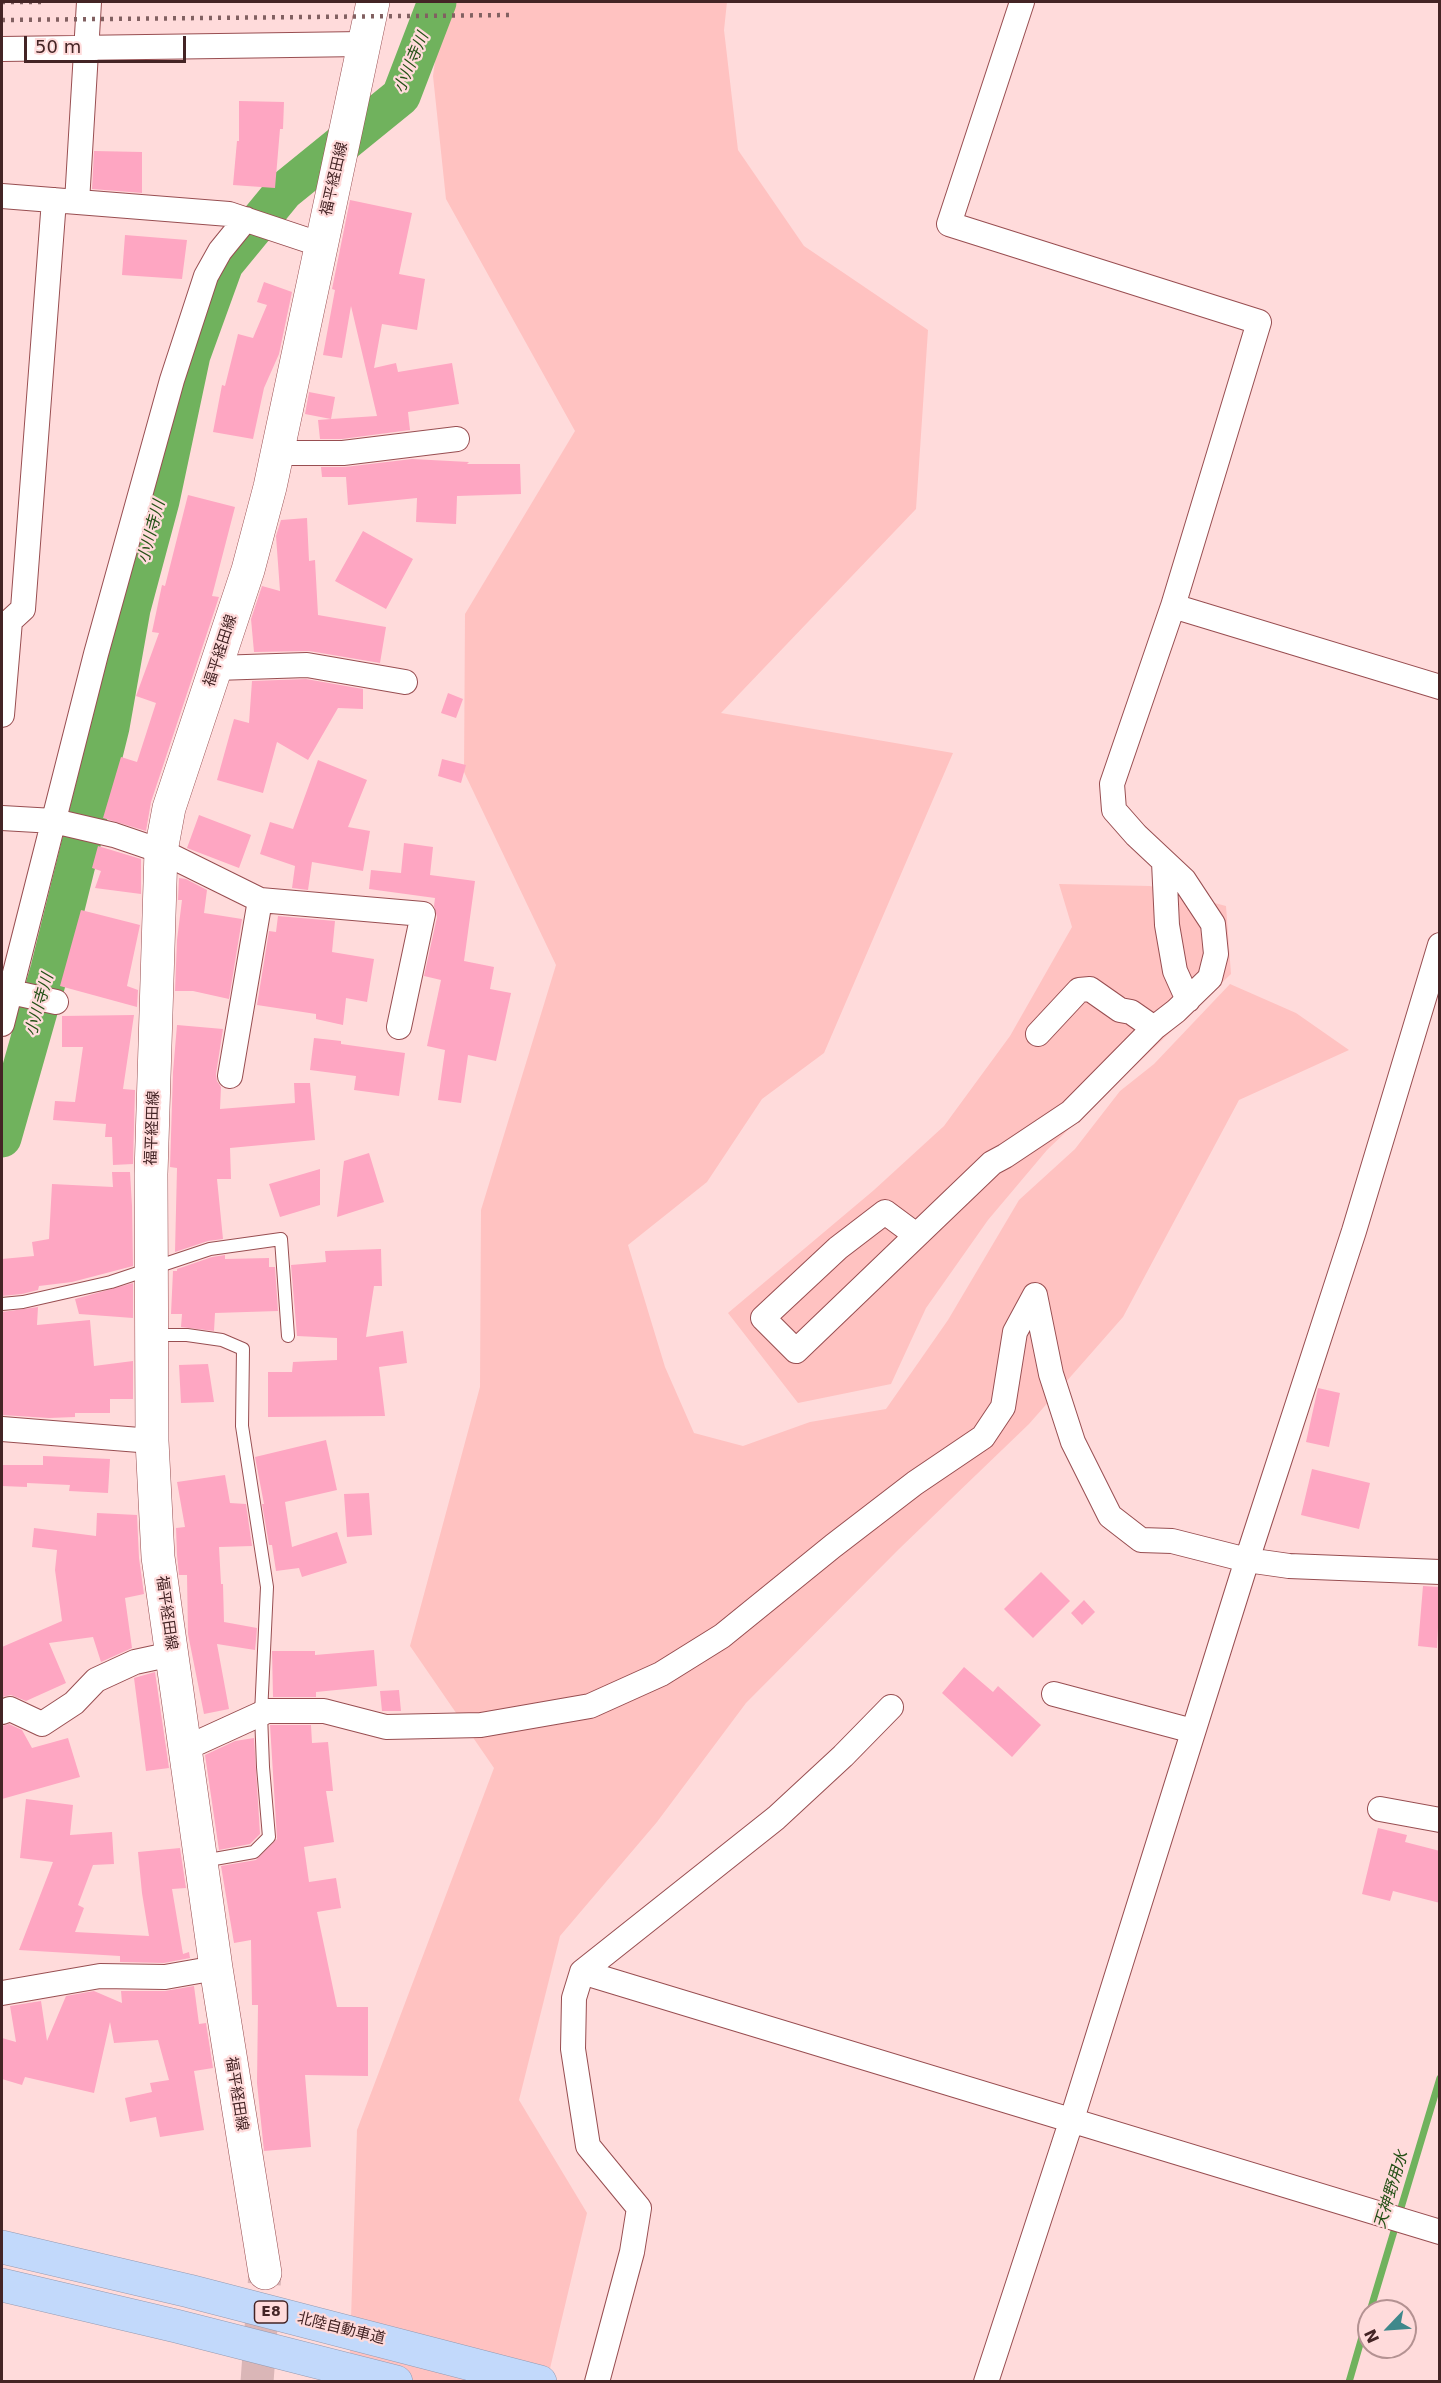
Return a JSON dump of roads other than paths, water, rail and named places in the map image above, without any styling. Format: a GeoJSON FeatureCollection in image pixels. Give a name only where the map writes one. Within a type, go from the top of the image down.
{"type":"FeatureCollection","features":[{"type":"Feature","properties":{"kind":"highway","name":"北陸自動車道"},"geometry":{"type":"LineString","coordinates":[[2,2247],[234,2302],[540,2382]]}},
{"type":"Feature","properties":{"kind":"highway","name":"E8"},"geometry":{"type":"LineString","coordinates":[[2,2285],[396,2382]]}},
{"type":"Feature","properties":{"kind":"main road","name":"福平経田線"},"geometry":{"type":"LineString","coordinates":[[265,2273],[216,1968],[158,1557],[152,1442],[152,1174],[161,851],[169,808],[248,570],[277,453],[373,2]]}},
{"type":"Feature","properties":{"kind":"street"},"geometry":{"type":"LineString","coordinates":[[2,715],[10,621],[23,609],[89,2]]}},
{"type":"Feature","properties":{"kind":"street"},"geometry":{"type":"LineString","coordinates":[[916,1235],[885,1212],[838,1248],[763,1318],[796,1351],[992,1163],[1071,1112],[1154,1028],[1210,978],[1216,954],[1213,924],[1184,880],[1114,810],[1112,784],[1173,606],[1259,322],[949,224],[1022,2]]}},
{"type":"Feature","properties":{"kind":"street"},"geometry":{"type":"LineString","coordinates":[[2,49],[363,44]]}},
{"type":"Feature","properties":{"kind":"street"},"geometry":{"type":"LineString","coordinates":[[2,196],[230,214],[246,219],[324,232]]}},
{"type":"Feature","properties":{"kind":"street"},"geometry":{"type":"LineString","coordinates":[[2,1024],[96,654],[191,320],[206,276],[220,251],[246,219]]}},
{"type":"Feature","properties":{"kind":"street"},"geometry":{"type":"LineString","coordinates":[[277,453],[343,453],[457,439]]}},
{"type":"Feature","properties":{"kind":"street"},"geometry":{"type":"LineString","coordinates":[[1173,606],[1440,687]]}},
{"type":"Feature","properties":{"kind":"street"},"geometry":{"type":"LineString","coordinates":[[216,668],[307,665],[405,682]]}},
{"type":"Feature","properties":{"kind":"street"},"geometry":{"type":"LineString","coordinates":[[2,818],[54,821],[114,835],[161,851],[260,900],[423,914],[399,1027]]}},
{"type":"Feature","properties":{"kind":"street"},"geometry":{"type":"LineString","coordinates":[[1164,862],[1167,925],[1175,971],[1188,1000]]}},
{"type":"Feature","properties":{"kind":"street"},"geometry":{"type":"LineString","coordinates":[[230,1076],[260,900]]}},
{"type":"Feature","properties":{"kind":"street"},"geometry":{"type":"LineString","coordinates":[[989,2372],[1072,2119],[1247,1560],[1354,1231],[1440,945]]}},
{"type":"Feature","properties":{"kind":"street"},"geometry":{"type":"LineString","coordinates":[[1038,1034],[1079,990],[1090,989],[1120,1010],[1131,1012],[1154,1028]]}},
{"type":"Feature","properties":{"kind":"street"},"geometry":{"type":"LineString","coordinates":[[11,992],[56,1002]]}},
{"type":"Feature","properties":{"kind":"street"},"geometry":{"type":"LineString","coordinates":[[186,1748],[267,1712],[324,1711],[386,1727],[481,1725],[590,1706],[661,1674],[722,1636],[915,1483],[983,1437],[1003,1407],[1015,1332],[1035,1295],[1051,1374],[1073,1442],[1110,1516],[1141,1540],[1172,1541],[1247,1560],[1289,1566],[1440,1572]]}},
{"type":"Feature","properties":{"kind":"street"},"geometry":{"type":"LineString","coordinates":[[2,1429],[152,1442]]}},
{"type":"Feature","properties":{"kind":"street"},"geometry":{"type":"LineString","coordinates":[[2,1712],[10,1709],[42,1724],[74,1703],[96,1680],[135,1662],[172,1654]]}},
{"type":"Feature","properties":{"kind":"street"},"geometry":{"type":"LineString","coordinates":[[1054,1694],[1193,1731]]}},
{"type":"Feature","properties":{"kind":"street"},"geometry":{"type":"LineString","coordinates":[[597,2382],[632,2252],[639,2208],[588,2146],[573,2049],[574,1998],[582,1972],[776,1818],[843,1756],[891,1707]]}},
{"type":"Feature","properties":{"kind":"street"},"geometry":{"type":"LineString","coordinates":[[1380,1809],[1440,1821]]}},
{"type":"Feature","properties":{"kind":"street"},"geometry":{"type":"LineString","coordinates":[[2,1993],[100,1976],[165,1977],[216,1968]]}},
{"type":"Feature","properties":{"kind":"street"},"geometry":{"type":"LineString","coordinates":[[582,1972],[1440,2232]]}},
{"type":"Feature","properties":{"kind":"lane"},"geometry":{"type":"LineString","coordinates":[[2,1304],[23,1302],[111,1282],[210,1249],[281,1239],[288,1336]]}},
{"type":"Feature","properties":{"kind":"lane"},"geometry":{"type":"LineString","coordinates":[[152,1335],[187,1335],[222,1340],[243,1349],[242,1426],[267,1587],[261,1714],[262,1767],[269,1837],[254,1852],[202,1861]]}},
{"type":"Feature","properties":{"kind":"waterway","name":"小川寺川"},"geometry":{"type":"LineString","coordinates":[[2,1138],[50,969],[110,727],[131,609],[160,501],[191,355],[224,264],[284,191],[401,96],[437,2]]}},
{"type":"Feature","properties":{"kind":"waterway","name":"天神野用水"},"geometry":{"type":"LineString","coordinates":[[1374,2299],[1440,2078]]}},
{"type":"Feature","properties":{"kind":"waterway","name":"天神野用水"},"geometry":{"type":"LineString","coordinates":[[1349,2382],[1357,2354]]}},
{"type":"Feature","properties":{"kind":"tunnel"},"geometry":{"type":"LineString","coordinates":[[257,2382],[265,2273]]}},
{"type":"Feature","properties":{"kind":"railway"},"geometry":{"type":"LineString","coordinates":[[2,2],[41,2]]}},
{"type":"Feature","properties":{"kind":"railway"},"geometry":{"type":"LineString","coordinates":[[2,20],[510,15]]}}]}
